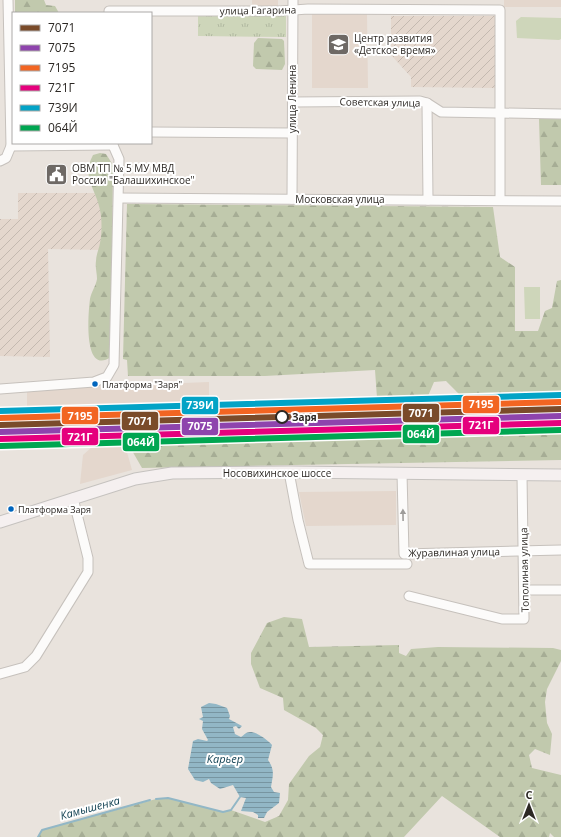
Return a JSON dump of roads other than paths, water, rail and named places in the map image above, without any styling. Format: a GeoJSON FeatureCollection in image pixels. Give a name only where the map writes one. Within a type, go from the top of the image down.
{"type":"FeatureCollection","features":[{"type":"Feature","properties":{"kind":"main road","name":"Носовихинское шоссе"},"geometry":{"type":"LineString","coordinates":[[0,522],[135,479],[172,473],[289,472],[561,475]]}},
{"type":"Feature","properties":{"kind":"street"},"geometry":{"type":"LineString","coordinates":[[0,161],[6,158],[11,146],[4,19],[8,0]]}},
{"type":"Feature","properties":{"kind":"street","name":"улица Ленина"},"geometry":{"type":"LineString","coordinates":[[292,0],[292,199]]}},
{"type":"Feature","properties":{"kind":"street","name":"улица Гагарина"},"geometry":{"type":"LineString","coordinates":[[109,12],[497,9],[500,12],[500,113]]}},
{"type":"Feature","properties":{"kind":"street","name":"Советская улица"},"geometry":{"type":"LineString","coordinates":[[293,102],[427,102],[441,112],[561,114]]}},
{"type":"Feature","properties":{"kind":"street"},"geometry":{"type":"LineString","coordinates":[[427,102],[428,200]]}},
{"type":"Feature","properties":{"kind":"street"},"geometry":{"type":"LineString","coordinates":[[500,113],[500,200]]}},
{"type":"Feature","properties":{"kind":"street"},"geometry":{"type":"LineString","coordinates":[[152,132],[292,133]]}},
{"type":"Feature","properties":{"kind":"street"},"geometry":{"type":"LineString","coordinates":[[0,389],[94,382],[107,377],[112,370],[115,358],[119,160],[113,144],[11,146]]}},
{"type":"Feature","properties":{"kind":"street","name":"Московская улица"},"geometry":{"type":"LineString","coordinates":[[119,198],[561,201]]}},
{"type":"Feature","properties":{"kind":"street"},"geometry":{"type":"LineString","coordinates":[[289,472],[309,564],[408,564]]}},
{"type":"Feature","properties":{"kind":"street","name":"Журавлиная улица"},"geometry":{"type":"LineString","coordinates":[[402,473],[404,554],[561,550]]}},
{"type":"Feature","properties":{"kind":"street","name":"Тополиная улица"},"geometry":{"type":"LineString","coordinates":[[409,596],[502,619],[524,619],[522,475]]}},
{"type":"Feature","properties":{"kind":"street"},"geometry":{"type":"LineString","coordinates":[[0,674],[24,667],[36,656],[88,572],[88,558],[73,498]]}},
{"type":"Feature","properties":{"kind":"street"},"geometry":{"type":"LineString","coordinates":[[524,590],[561,590]]}},
{"type":"Feature","properties":{"kind":"water","name":"Карьер"},"geometry":{"type":"Polygon","coordinates":[[[209,703],[227,708],[230,716],[229,719],[242,726],[239,729],[236,726],[233,727],[235,734],[241,737],[247,732],[252,732],[262,737],[272,745],[268,760],[273,770],[271,787],[274,792],[280,793],[279,803],[267,812],[264,818],[258,818],[258,815],[253,812],[241,811],[246,798],[240,797],[233,785],[220,789],[211,783],[209,779],[203,782],[195,780],[188,769],[193,741],[198,739],[208,740],[202,729],[203,721],[199,719],[203,717],[201,707],[209,703]]]}},
{"type":"Feature","properties":{"kind":"waterway","name":"Камышенка"},"geometry":{"type":"LineString","coordinates":[[156,799],[168,798],[223,812],[231,810],[240,797]]}},
{"type":"Feature","properties":{"kind":"waterway","name":"Камышенка"},"geometry":{"type":"LineString","coordinates":[[38,837],[42,830],[150,800]]}},
{"type":"Feature","properties":{"kind":"place","name":"Центр развития «Детское время»"},"geometry":{"type":"Point","coordinates":[339,44]}},
{"type":"Feature","properties":{"kind":"place","name":"ОВМ ТП № 5 МУ МВД России \"Балашихинское\""},"geometry":{"type":"Point","coordinates":[57,174]}},
{"type":"Feature","properties":{"kind":"place","name":"Платформа \"Заря\""},"geometry":{"type":"Point","coordinates":[95,384]}},
{"type":"Feature","properties":{"kind":"place","name":"Заря"},"geometry":{"type":"Point","coordinates":[282,417]}},
{"type":"Feature","properties":{"kind":"place","name":"Платформа Заря"},"geometry":{"type":"Point","coordinates":[11,509]}}]}
